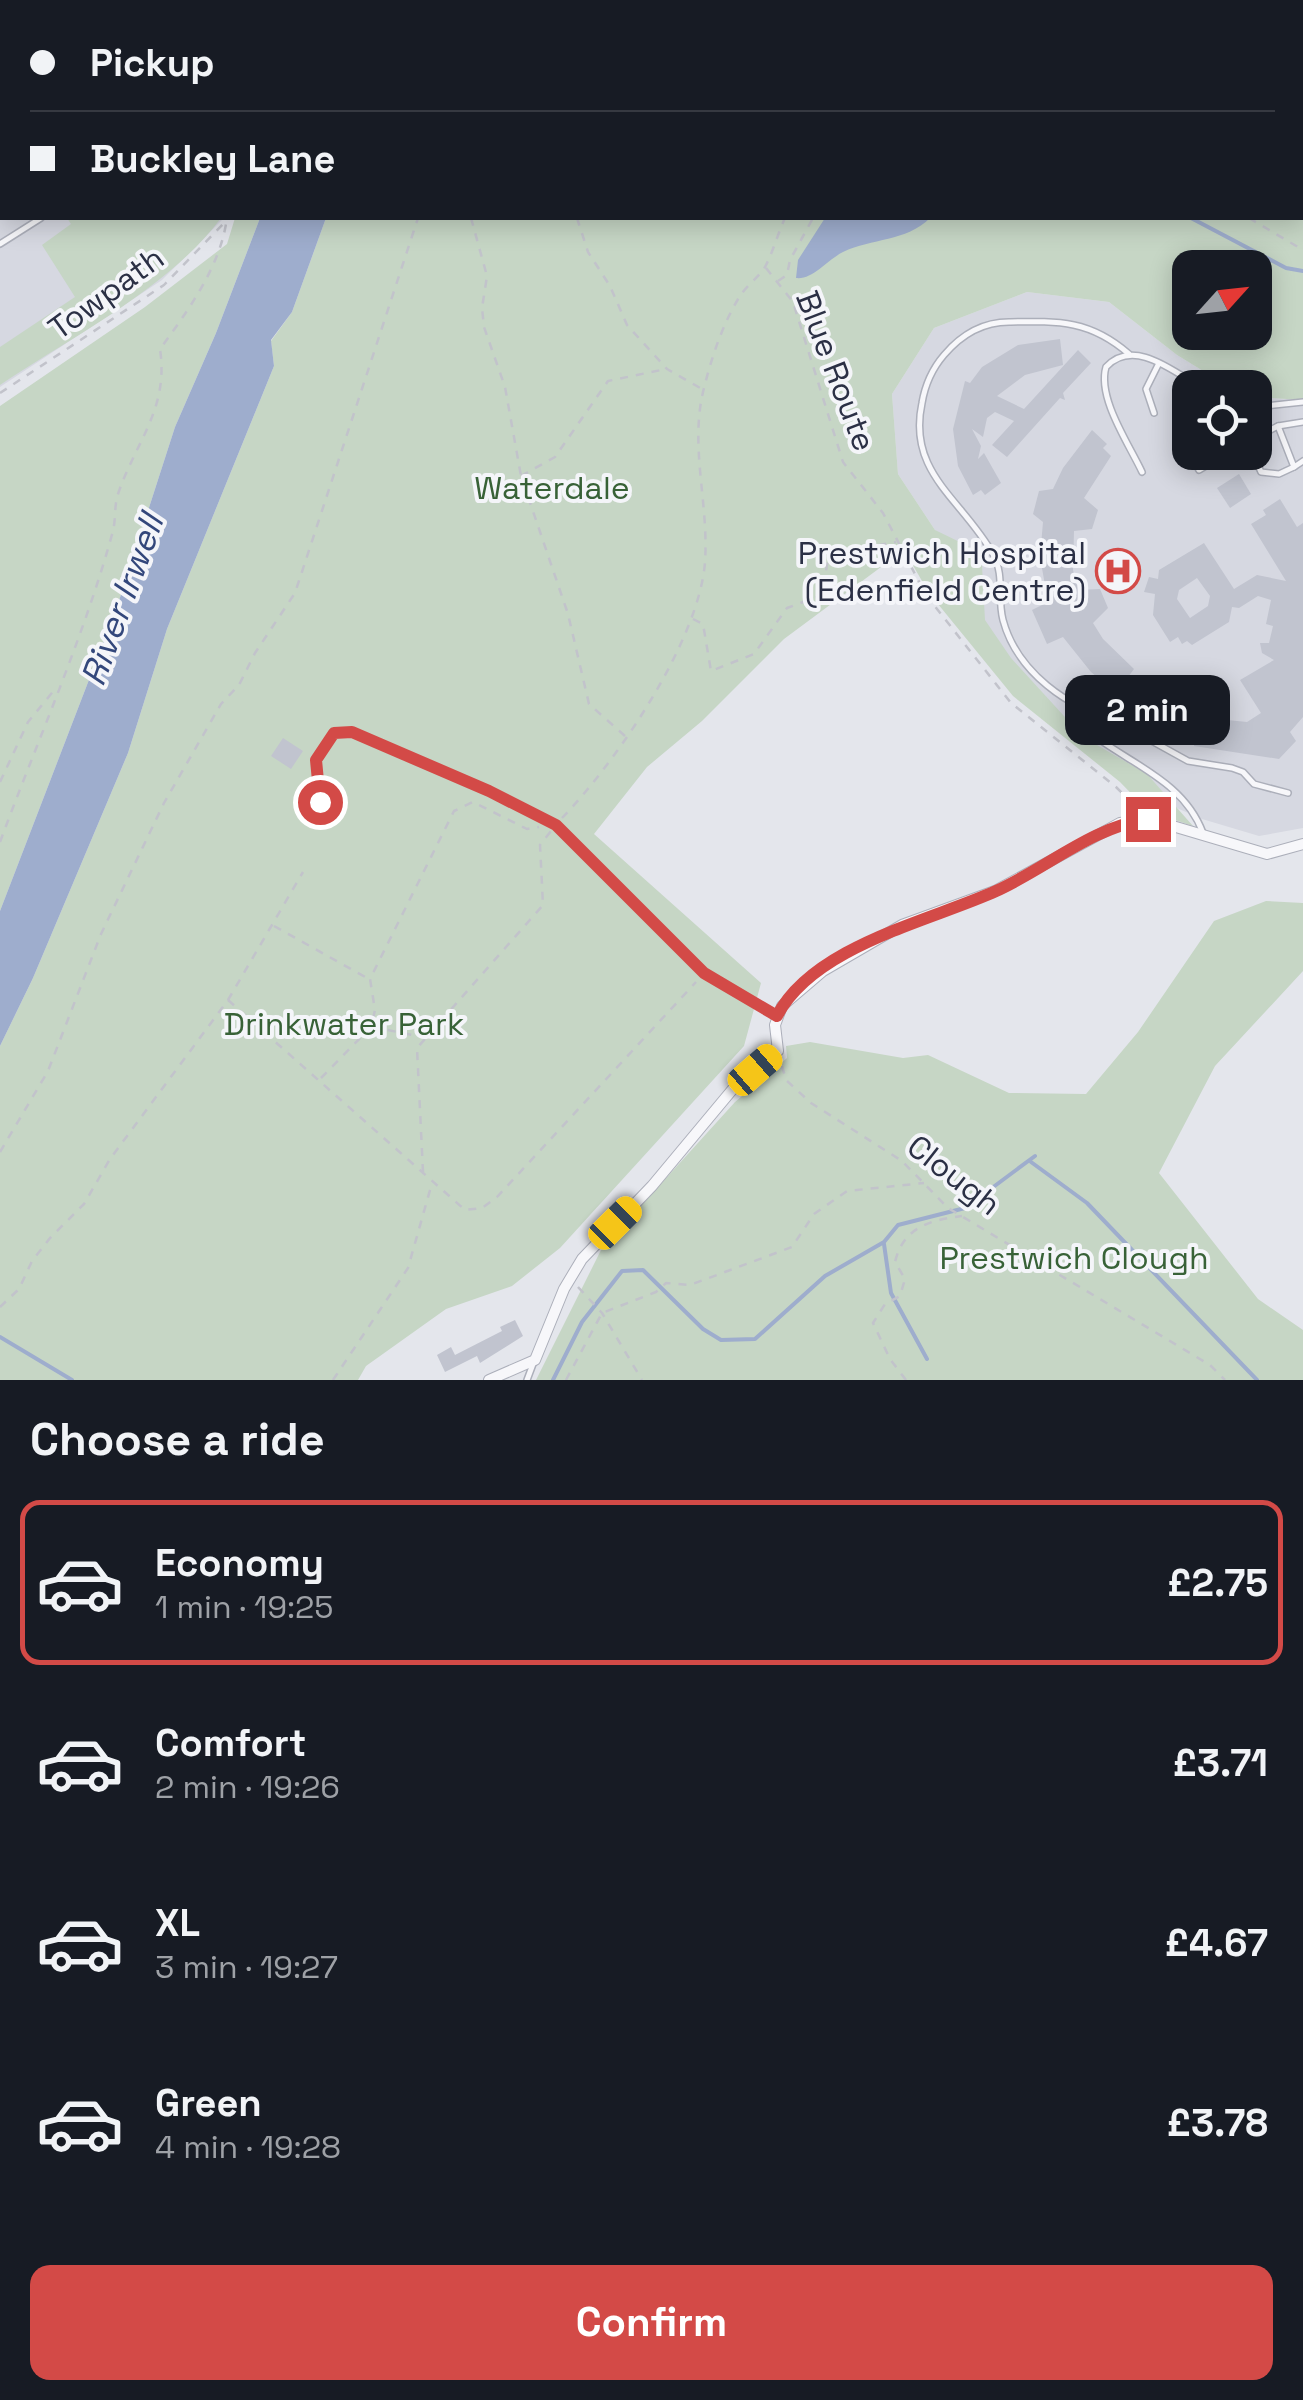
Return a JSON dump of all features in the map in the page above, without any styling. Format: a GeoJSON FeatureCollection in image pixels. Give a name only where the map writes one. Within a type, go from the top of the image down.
{"type":"FeatureCollection","features":[{"type":"Feature","properties":{"kind":"street"},"geometry":{"type":"LineString","coordinates":[[489,1380],[535,1360],[582,1259],[652,1186],[722,1102],[778,1050],[777,1016],[805,982],[872,940],[996,892],[1120,823],[1148,819],[1268,854],[1303,844]]}},
{"type":"Feature","properties":{"kind":"lane"},"geometry":{"type":"LineString","coordinates":[[0,243],[38,220]]}},
{"type":"Feature","properties":{"kind":"lane"},"geometry":{"type":"LineString","coordinates":[[1172,371],[1129,354],[1105,333],[1086,326],[1040,322],[989,324],[962,337],[940,359],[930,376],[921,408],[919,438],[930,471],[972,522],[1000,570],[1001,609],[1010,639],[1034,672],[1072,704],[1127,722],[1157,724],[1174,712]]}},
{"type":"Feature","properties":{"kind":"lane"},"geometry":{"type":"LineString","coordinates":[[1129,354],[1120,355],[1106,367],[1104,384],[1142,472]]}},
{"type":"Feature","properties":{"kind":"lane"},"geometry":{"type":"LineString","coordinates":[[1154,413],[1146,389],[1159,364]]}},
{"type":"Feature","properties":{"kind":"lane"},"geometry":{"type":"LineString","coordinates":[[1272,405],[1303,402]]}},
{"type":"Feature","properties":{"kind":"lane"},"geometry":{"type":"LineString","coordinates":[[1272,429],[1303,422]]}},
{"type":"Feature","properties":{"kind":"lane"},"geometry":{"type":"LineString","coordinates":[[1278,426],[1294,467]]}},
{"type":"Feature","properties":{"kind":"lane"},"geometry":{"type":"LineString","coordinates":[[1260,470],[1279,474],[1303,462]]}},
{"type":"Feature","properties":{"kind":"lane"},"geometry":{"type":"LineString","coordinates":[[1072,704],[1073,717],[1085,730],[1150,770],[1181,797],[1193,811],[1204,836]]}},
{"type":"Feature","properties":{"kind":"lane"},"geometry":{"type":"LineString","coordinates":[[1127,722],[1132,730],[1188,760],[1232,768],[1243,772],[1254,784],[1288,793]]}},
{"type":"Feature","properties":{"kind":"lane"},"geometry":{"type":"LineString","coordinates":[[320,802],[316,760],[334,733],[352,732],[489,791],[556,825],[704,973],[777,1016]]}},
{"type":"Feature","properties":{"kind":"lane"},"geometry":{"type":"LineString","coordinates":[[527,1380],[535,1360]]}},
{"type":"Feature","properties":{"kind":"path","name":"Towpath"},"geometry":{"type":"LineString","coordinates":[[0,394],[164,285],[228,220]]}},
{"type":"Feature","properties":{"kind":"path"},"geometry":{"type":"LineString","coordinates":[[0,1152],[48,1071],[101,934],[164,803],[221,704],[239,685],[255,653],[296,593],[417,220]]}},
{"type":"Feature","properties":{"kind":"path"},"geometry":{"type":"LineString","coordinates":[[472,220],[487,276],[482,308],[484,327],[505,386],[521,476],[568,614],[589,704],[625,736]]}},
{"type":"Feature","properties":{"kind":"path"},"geometry":{"type":"LineString","coordinates":[[577,220],[588,252],[627,325],[667,369],[704,390]]}},
{"type":"Feature","properties":{"kind":"path","name":"Blue Route"},"geometry":{"type":"LineString","coordinates":[[556,825],[591,785],[625,736],[661,680],[692,619],[705,562],[697,425],[704,390],[734,307],[765,266],[785,220]]}},
{"type":"Feature","properties":{"kind":"path"},"geometry":{"type":"LineString","coordinates":[[776,282],[787,275],[790,260],[812,220]]}},
{"type":"Feature","properties":{"kind":"path"},"geometry":{"type":"LineString","coordinates":[[1252,220],[1303,250]]}},
{"type":"Feature","properties":{"kind":"path"},"geometry":{"type":"LineString","coordinates":[[0,842],[114,528],[117,496],[158,404],[164,378],[160,350],[186,314],[222,246],[226,224]]}},
{"type":"Feature","properties":{"kind":"path","name":"Blue Route"},"geometry":{"type":"LineString","coordinates":[[765,266],[793,302],[843,462],[883,514],[926,595],[1010,703],[1116,787],[1148,819]]}},
{"type":"Feature","properties":{"kind":"path"},"geometry":{"type":"LineString","coordinates":[[521,476],[555,457],[608,381],[667,369]]}},
{"type":"Feature","properties":{"kind":"path"},"geometry":{"type":"LineString","coordinates":[[692,619],[704,624],[711,671],[754,654],[787,608],[822,595],[828,559],[847,551],[899,542]]}},
{"type":"Feature","properties":{"kind":"path"},"geometry":{"type":"LineString","coordinates":[[0,782],[28,722],[57,687]]}},
{"type":"Feature","properties":{"kind":"path"},"geometry":{"type":"LineString","coordinates":[[321,1079],[371,1027],[375,1010],[370,979],[454,811],[473,802],[527,828],[556,825]]}},
{"type":"Feature","properties":{"kind":"path"},"geometry":{"type":"LineString","coordinates":[[423,1172],[417,1048],[544,905],[540,845],[556,825]]}},
{"type":"Feature","properties":{"kind":"path"},"geometry":{"type":"LineString","coordinates":[[0,1306],[19,1288],[32,1261],[50,1238],[84,1204],[110,1158],[228,1000],[304,872]]}},
{"type":"Feature","properties":{"kind":"path"},"geometry":{"type":"LineString","coordinates":[[272,925],[370,979]]}},
{"type":"Feature","properties":{"kind":"path"},"geometry":{"type":"LineString","coordinates":[[228,1000],[465,1210],[482,1208],[497,1197],[704,973]]}},
{"type":"Feature","properties":{"kind":"path"},"geometry":{"type":"LineString","coordinates":[[371,1027],[426,1038]]}},
{"type":"Feature","properties":{"kind":"path","name":"Clough"},"geometry":{"type":"LineString","coordinates":[[778,1050],[786,1080],[799,1092],[902,1161],[962,1216],[1210,1365],[1224,1380]]}},
{"type":"Feature","properties":{"kind":"path"},"geometry":{"type":"LineString","coordinates":[[333,1380],[408,1268],[432,1182]]}},
{"type":"Feature","properties":{"kind":"path"},"geometry":{"type":"LineString","coordinates":[[566,1380],[602,1312],[656,1292],[666,1283],[690,1285],[792,1247],[814,1214],[846,1191],[924,1184]]}},
{"type":"Feature","properties":{"kind":"path"},"geometry":{"type":"LineString","coordinates":[[906,1380],[890,1359],[873,1323],[886,1304],[900,1296],[905,1279],[895,1262],[900,1243],[916,1226],[962,1216]]}},
{"type":"Feature","properties":{"kind":"path"},"geometry":{"type":"LineString","coordinates":[[569,1281],[602,1312],[642,1380]]}},
{"type":"Feature","properties":{"kind":"shaded area"},"geometry":{"type":"Polygon","coordinates":[[[0,220],[222,220],[162,280],[0,387],[0,220]]]}},
{"type":"Feature","properties":{"kind":"shaded area","name":"Prestwich Hospital (Edenfield Centre)"},"geometry":{"type":"Polygon","coordinates":[[[1027,292],[1109,302],[1201,370],[1172,370],[1172,470],[1272,470],[1272,398],[1303,400],[1303,828],[1259,836],[1202,819],[1163,802],[1023,693],[935,530],[898,474],[892,394],[934,328],[1027,292]]]}},
{"type":"Feature","properties":{"kind":"green space"},"geometry":{"type":"Polygon","coordinates":[[[68,220],[219,220],[175,267],[147,289],[0,385],[0,347],[75,297],[42,245],[71,224],[68,220]]]}},
{"type":"Feature","properties":{"kind":"green space"},"geometry":{"type":"Polygon","coordinates":[[[234,220],[259,220],[175,427],[117,607],[0,911],[0,406],[145,307],[227,244],[234,220]]]}},
{"type":"Feature","properties":{"kind":"green space"},"geometry":{"type":"Polygon","coordinates":[[[325,220],[1303,220],[1303,400],[1272,398],[1272,370],[1201,370],[1177,355],[1109,302],[1027,292],[934,328],[892,394],[898,474],[935,530],[970,547],[982,566],[985,620],[1011,658],[1064,716],[1097,745],[1147,774],[1193,826],[1148,811],[1120,782],[1013,696],[929,593],[904,550],[784,639],[702,721],[647,767],[594,834],[761,983],[744,1046],[560,1248],[512,1286],[446,1309],[366,1366],[358,1380],[0,1380],[0,1046],[33,978],[128,753],[167,629],[274,366],[271,341],[292,312],[325,220]]]}},
{"type":"Feature","properties":{"kind":"green space","name":"Prestwich Clough"},"geometry":{"type":"Polygon","coordinates":[[[1266,901],[1303,903],[1303,971],[1215,1066],[1159,1173],[1258,1299],[1303,1330],[1303,1380],[536,1380],[601,1250],[735,1102],[787,1058],[786,1046],[810,1042],[903,1058],[928,1055],[1009,1093],[1086,1094],[1138,1032],[1214,921],[1266,901]]]}},
{"type":"Feature","properties":{"kind":"water","name":"River Irwell"},"geometry":{"type":"Polygon","coordinates":[[[259,220],[325,220],[292,312],[271,340],[274,366],[167,629],[128,753],[33,978],[0,1046],[0,911],[117,607],[175,427],[259,220]]]}},
{"type":"Feature","properties":{"kind":"water"},"geometry":{"type":"Polygon","coordinates":[[[824,220],[928,220],[900,236],[843,252],[802,278],[796,278],[798,260],[824,220]]]}},
{"type":"Feature","properties":{"kind":"building"},"geometry":{"type":"Polygon","coordinates":[[[1060,339],[1063,365],[1025,375],[997,396],[1024,409],[1078,350],[1091,363],[1063,393],[1065,400],[1060,398],[1007,457],[992,445],[1014,421],[995,412],[987,418],[983,437],[972,429],[981,446],[978,459],[984,453],[1001,483],[985,495],[981,490],[973,495],[958,466],[953,429],[965,381],[970,383],[982,367],[1018,345],[1060,339]]]}},
{"type":"Feature","properties":{"kind":"building"},"geometry":{"type":"Polygon","coordinates":[[[1092,430],[1107,444],[1103,448],[1111,456],[1084,498],[1098,510],[1092,529],[1074,531],[1073,570],[1078,590],[1100,589],[1108,608],[1093,623],[1103,639],[1134,669],[1128,677],[1133,681],[1122,698],[1091,672],[1063,637],[1047,644],[1032,610],[1048,602],[1040,557],[1043,522],[1033,514],[1039,491],[1053,489],[1063,468],[1092,430]]]}},
{"type":"Feature","properties":{"kind":"building"},"geometry":{"type":"Polygon","coordinates":[[[1239,474],[1251,494],[1230,508],[1217,488],[1239,474]]]}},
{"type":"Feature","properties":{"kind":"building"},"geometry":{"type":"Polygon","coordinates":[[[1280,499],[1297,527],[1303,523],[1303,717],[1290,732],[1296,741],[1279,759],[1194,746],[1195,740],[1187,738],[1189,724],[1196,724],[1197,717],[1247,722],[1261,713],[1240,680],[1274,660],[1262,653],[1260,643],[1269,643],[1273,626],[1266,624],[1271,600],[1258,596],[1239,608],[1232,607],[1229,622],[1192,645],[1187,641],[1182,644],[1178,637],[1170,642],[1153,615],[1155,594],[1144,592],[1149,577],[1158,579],[1159,570],[1204,543],[1234,589],[1257,575],[1286,581],[1251,524],[1266,515],[1263,510],[1280,499]],[[1197,578],[1179,590],[1177,599],[1190,618],[1208,606],[1210,596],[1197,578]]]}},
{"type":"Feature","properties":{"kind":"building"},"geometry":{"type":"Polygon","coordinates":[[[283,738],[303,751],[291,769],[271,756],[283,738]]]}},
{"type":"Feature","properties":{"kind":"building"},"geometry":{"type":"Polygon","coordinates":[[[515,1320],[523,1336],[480,1363],[477,1356],[445,1372],[437,1355],[451,1347],[455,1355],[515,1320]]]}},
{"type":"Feature","properties":{"kind":"waterway"},"geometry":{"type":"LineString","coordinates":[[1195,220],[1286,268],[1303,271]]}},
{"type":"Feature","properties":{"kind":"waterway"},"geometry":{"type":"LineString","coordinates":[[553,1380],[582,1322],[622,1271],[643,1270],[703,1329],[721,1340],[755,1339],[825,1276],[884,1242],[898,1225],[965,1208],[1035,1156]]}},
{"type":"Feature","properties":{"kind":"waterway"},"geometry":{"type":"LineString","coordinates":[[1031,1162],[1087,1203],[1257,1380]]}},
{"type":"Feature","properties":{"kind":"waterway"},"geometry":{"type":"LineString","coordinates":[[884,1244],[891,1293],[927,1359]]}},
{"type":"Feature","properties":{"kind":"waterway"},"geometry":{"type":"LineString","coordinates":[[0,1337],[72,1380]]}},
{"type":"Feature","properties":{"kind":"place","name":"Prestwich Hospital (Edenfield Centre)"},"geometry":{"type":"Point","coordinates":[1118,571]}},
{"type":"Feature","properties":{"kind":"route"},"geometry":{"type":"LineString","coordinates":[[320,802],[316,760],[334,733],[352,732],[489,791],[556,825],[704,973],[777,1016],[805,982],[872,940],[902,925],[996,892],[1120,823],[1148,819]]}},
{"type":"Feature","properties":{"kind":"park label","name":"Waterdale"},"geometry":{"type":"Point","coordinates":[552,488]}},
{"type":"Feature","properties":{"kind":"park label","name":"Drinkwater Park"},"geometry":{"type":"Point","coordinates":[344,1024]}}]}
